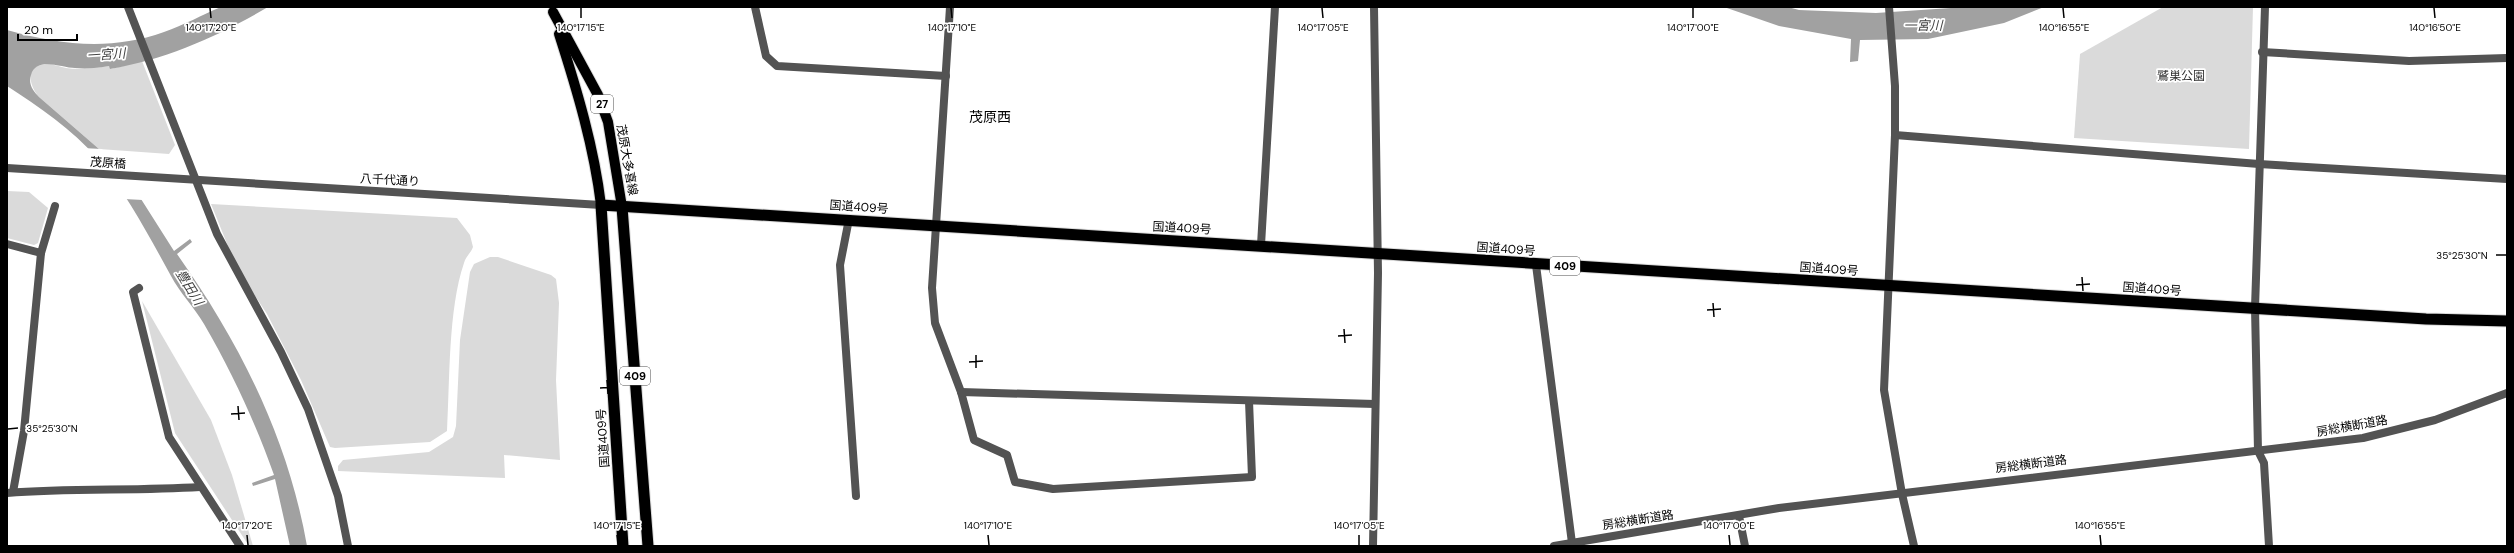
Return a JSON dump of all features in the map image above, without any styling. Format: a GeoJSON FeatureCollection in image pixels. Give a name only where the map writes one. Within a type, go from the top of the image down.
{"type":"FeatureCollection","features":[{"type":"Feature","properties":{"kind":"highway","name":"国道409号"},"geometry":{"type":"LineString","coordinates":[[623,546],[601,205],[849,219],[937,227],[1262,245],[1536,265],[2255,308],[2426,320],[2507,321]]}},
{"type":"Feature","properties":{"kind":"highway","name":"409"},"geometry":{"type":"LineString","coordinates":[[622,207],[648,546]]}},
{"type":"Feature","properties":{"kind":"main road","name":"茂原大多喜線"},"geometry":{"type":"LineString","coordinates":[[552,9],[585,121],[596,169],[601,205]]}},
{"type":"Feature","properties":{"kind":"main road","name":"茂原大多喜線"},"geometry":{"type":"LineString","coordinates":[[552,9],[598,95],[608,122],[622,207]]}},
{"type":"Feature","properties":{"kind":"street"},"geometry":{"type":"LineString","coordinates":[[128,7],[217,234],[282,352],[308,409],[338,496],[348,546]]}},
{"type":"Feature","properties":{"kind":"street"},"geometry":{"type":"LineString","coordinates":[[755,7],[766,56],[777,66],[946,76]]}},
{"type":"Feature","properties":{"kind":"street"},"geometry":{"type":"LineString","coordinates":[[950,7],[932,288],[936,323],[960,392],[974,440],[1007,454],[1015,482],[1053,488],[1252,477],[1249,401]]}},
{"type":"Feature","properties":{"kind":"street"},"geometry":{"type":"LineString","coordinates":[[1262,245],[1275,7]]}},
{"type":"Feature","properties":{"kind":"street"},"geometry":{"type":"LineString","coordinates":[[1374,7],[1378,253],[1374,546]]}},
{"type":"Feature","properties":{"kind":"street"},"geometry":{"type":"LineString","coordinates":[[1889,7],[1895,86],[1895,134],[1884,390],[1902,494],[1914,546]]}},
{"type":"Feature","properties":{"kind":"street"},"geometry":{"type":"LineString","coordinates":[[2265,7],[2262,52],[2255,308],[2258,451],[2264,463],[2269,546]]}},
{"type":"Feature","properties":{"kind":"street"},"geometry":{"type":"LineString","coordinates":[[2262,52],[2409,61],[2507,58]]}},
{"type":"Feature","properties":{"kind":"street"},"geometry":{"type":"LineString","coordinates":[[1895,134],[2259,164],[2507,179]]}},
{"type":"Feature","properties":{"kind":"street","name":"茂原橋"},"geometry":{"type":"LineString","coordinates":[[7,168],[177,179]]}},
{"type":"Feature","properties":{"kind":"street","name":"八千代通り"},"geometry":{"type":"LineString","coordinates":[[177,179],[601,205]]}},
{"type":"Feature","properties":{"kind":"street"},"geometry":{"type":"LineString","coordinates":[[55,206],[40,253],[24,431],[10,493],[100,489],[139,491],[200,487]]}},
{"type":"Feature","properties":{"kind":"street"},"geometry":{"type":"LineString","coordinates":[[849,219],[840,265],[856,496]]}},
{"type":"Feature","properties":{"kind":"street"},"geometry":{"type":"LineString","coordinates":[[7,244],[40,253]]}},
{"type":"Feature","properties":{"kind":"street"},"geometry":{"type":"LineString","coordinates":[[1536,265],[1572,543]]}},
{"type":"Feature","properties":{"kind":"street"},"geometry":{"type":"LineString","coordinates":[[139,288],[134,292],[166,429],[200,487],[240,546]]}},
{"type":"Feature","properties":{"kind":"street"},"geometry":{"type":"LineString","coordinates":[[960,392],[1375,404]]}},
{"type":"Feature","properties":{"kind":"street","name":"房総横断道路"},"geometry":{"type":"LineString","coordinates":[[1554,546],[1739,516],[1779,508],[2310,446],[2399,430],[2478,405],[2507,393]]}},
{"type":"Feature","properties":{"kind":"street"},"geometry":{"type":"LineString","coordinates":[[1739,516],[1745,546]]}},
{"type":"Feature","properties":{"kind":"green space","name":"鷲巣公園"},"geometry":{"type":"Polygon","coordinates":[[[2163,7],[2253,7],[2249,149],[2074,138],[2080,54],[2163,7]]]}},
{"type":"Feature","properties":{"kind":"green space"},"geometry":{"type":"Polygon","coordinates":[[[142,61],[175,145],[169,154],[99,149],[39,97],[34,89],[31,79],[32,70],[44,64],[77,69],[109,66],[111,69],[142,61]]]}},
{"type":"Feature","properties":{"kind":"green space"},"geometry":{"type":"Polygon","coordinates":[[[7,191],[29,192],[48,208],[38,243],[34,245],[7,238],[7,191]]]}},
{"type":"Feature","properties":{"kind":"green space"},"geometry":{"type":"Polygon","coordinates":[[[211,204],[457,218],[470,235],[473,247],[464,263],[452,323],[447,431],[430,442],[335,448],[330,447],[301,380],[267,314],[246,282],[230,251],[211,204]]]}},
{"type":"Feature","properties":{"kind":"green space"},"geometry":{"type":"Polygon","coordinates":[[[490,257],[498,257],[551,275],[556,279],[559,303],[556,380],[560,460],[504,455],[505,478],[338,471],[338,466],[343,460],[429,452],[453,437],[456,426],[460,340],[470,272],[474,264],[490,257]]]}},
{"type":"Feature","properties":{"kind":"green space"},"geometry":{"type":"Polygon","coordinates":[[[142,301],[211,420],[232,475],[253,546],[249,546],[175,433],[142,301]]]}},
{"type":"Feature","properties":{"kind":"water","name":"豊田川"},"geometry":{"type":"Polygon","coordinates":[[[221,7],[268,7],[231,28],[172,53],[131,65],[110,69],[109,66],[97,68],[70,68],[44,64],[34,69],[30,81],[33,90],[39,97],[99,149],[141,199],[174,251],[190,239],[192,242],[177,254],[221,322],[241,357],[258,393],[288,467],[299,506],[307,546],[290,546],[275,479],[253,486],[252,483],[274,475],[251,417],[224,360],[204,324],[175,282],[128,201],[108,172],[88,148],[43,110],[7,86],[7,30],[66,42],[105,44],[125,42],[164,32],[221,7]]]}},
{"type":"Feature","properties":{"kind":"water","name":"一宮川"},"geometry":{"type":"Polygon","coordinates":[[[1724,7],[1788,7],[1799,10],[1876,13],[1966,7],[2044,7],[2004,23],[1928,39],[1860,40],[1858,61],[1850,62],[1851,39],[1779,26],[1724,7]]]}},
{"type":"Feature","properties":{"kind":"pier"},"geometry":{"type":"Polygon","coordinates":[[[82,148],[102,149],[143,200],[124,199],[95,159],[82,148]]]}},
{"type":"Feature","properties":{"kind":"district","name":"茂原西"},"geometry":{"type":"Point","coordinates":[990,117]}}]}
